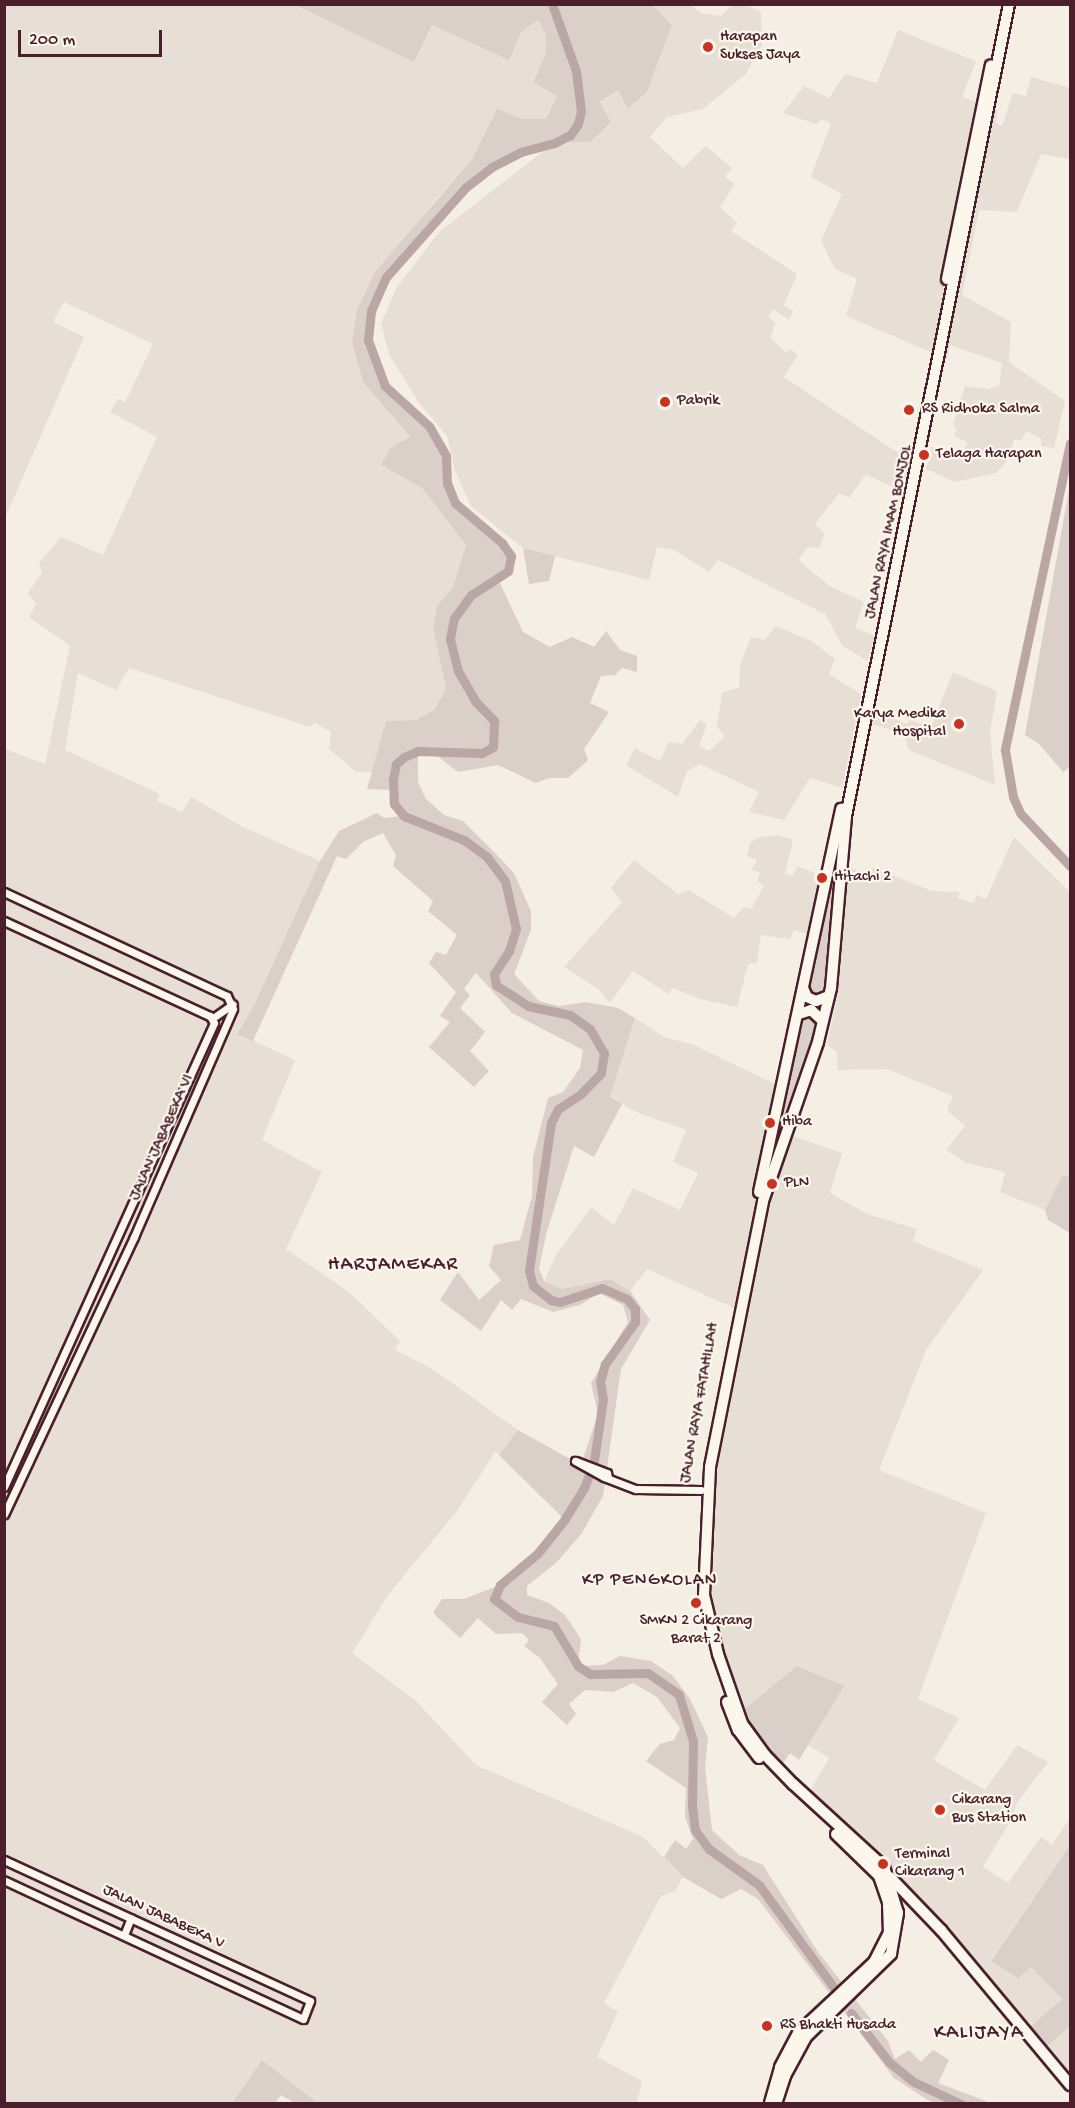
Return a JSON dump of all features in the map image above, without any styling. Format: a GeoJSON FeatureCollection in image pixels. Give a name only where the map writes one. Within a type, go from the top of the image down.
{"type":"FeatureCollection","features":[{"type":"Feature","properties":{"kind":"highway","name":"JALAN RAYA IMAM BONJOL"},"geometry":{"type":"LineString","coordinates":[[829,996],[836,957],[846,816],[1002,4]]}},
{"type":"Feature","properties":{"kind":"highway","name":"JALAN RAYA IMAM BONJOL"},"geometry":{"type":"LineString","coordinates":[[803,988],[878,650],[1009,4]]}},
{"type":"Feature","properties":{"kind":"highway"},"geometry":{"type":"LineString","coordinates":[[803,988],[811,1000],[821,1001],[829,996]]}},
{"type":"Feature","properties":{"kind":"highway","name":"JALAN RAYA FATAHILLAH"},"geometry":{"type":"LineString","coordinates":[[803,988],[700,1490],[698,1594],[712,1653],[738,1730],[759,1758],[884,1876]]}},
{"type":"Feature","properties":{"kind":"highway","name":"JALAN RAYA FATAHILLAH"},"geometry":{"type":"LineString","coordinates":[[829,996],[823,1021],[765,1191],[739,1298],[707,1489],[703,1581],[718,1654],[742,1723],[756,1744],[884,1876]]}},
{"type":"Feature","properties":{"kind":"highway"},"geometry":{"type":"LineString","coordinates":[[799,1014],[811,1010],[823,1021]]}},
{"type":"Feature","properties":{"kind":"highway"},"geometry":{"type":"LineString","coordinates":[[884,1876],[914,1904],[1071,2085]]}},
{"type":"Feature","properties":{"kind":"highway"},"geometry":{"type":"LineString","coordinates":[[770,2103],[777,2073],[796,2038],[869,1974],[895,1946],[898,1913],[884,1876]]}},
{"type":"Feature","properties":{"kind":"highway"},"geometry":{"type":"LineString","coordinates":[[869,1974],[884,1949],[889,1933],[884,1876]]}},
{"type":"Feature","properties":{"kind":"highway"},"geometry":{"type":"LineString","coordinates":[[898,1913],[914,1904]]}},
{"type":"Feature","properties":{"kind":"highway"},"geometry":{"type":"LineString","coordinates":[[777,2103],[796,2053],[831,2006]]}},
{"type":"Feature","properties":{"kind":"street"},"geometry":{"type":"LineString","coordinates":[[4,891],[227,996],[233,1004],[213,1018],[4,921]]}},
{"type":"Feature","properties":{"kind":"street","name":"JALAN JABABEKA VI"},"geometry":{"type":"LineString","coordinates":[[4,1514],[228,1028],[233,1004]]}},
{"type":"Feature","properties":{"kind":"street","name":"JALAN JABABEKA VI"},"geometry":{"type":"LineString","coordinates":[[4,1487],[214,1029],[213,1018]]}},
{"type":"Feature","properties":{"kind":"street"},"geometry":{"type":"LineString","coordinates":[[577,1462],[641,1490],[700,1490]]}},
{"type":"Feature","properties":{"kind":"street","name":"JALAN JABABEKA V"},"geometry":{"type":"LineString","coordinates":[[4,1860],[310,2001],[303,2019],[124,1935]]}},
{"type":"Feature","properties":{"kind":"street"},"geometry":{"type":"LineString","coordinates":[[4,1880],[124,1935],[131,1918]]}},
{"type":"Feature","properties":{"kind":"shaded area"},"geometry":{"type":"Polygon","coordinates":[[[5,5],[295,5],[414,61],[432,25],[508,59],[521,32],[538,20],[546,34],[546,53],[533,81],[557,95],[546,119],[522,119],[497,110],[472,159],[432,204],[357,310],[352,343],[363,382],[410,438],[390,448],[381,465],[422,488],[466,545],[453,587],[437,606],[433,627],[446,689],[434,710],[415,720],[386,721],[374,772],[356,772],[329,749],[331,732],[315,723],[310,727],[129,668],[116,690],[78,673],[65,750],[160,794],[157,801],[182,812],[191,797],[243,827],[320,861],[255,1003],[237,1033],[295,1060],[262,1140],[322,1172],[286,1249],[349,1292],[400,1341],[395,1350],[431,1368],[518,1430],[499,1455],[495,1452],[457,1511],[388,1595],[352,1653],[416,1701],[476,1765],[643,1837],[683,1877],[675,1891],[661,1896],[604,2003],[618,2012],[597,2057],[642,2081],[637,2103],[318,2103],[262,2060],[232,2103],[5,2103],[5,749],[45,764],[70,646],[29,617],[36,604],[28,593],[42,572],[39,563],[61,537],[103,555],[157,437],[110,412],[118,399],[125,402],[153,344],[64,302],[53,322],[84,337],[5,518],[5,5]]]}},
{"type":"Feature","properties":{"kind":"shaded area"},"geometry":{"type":"Polygon","coordinates":[[[295,5],[653,5],[672,25],[647,92],[628,109],[618,90],[600,102],[611,123],[590,142],[555,142],[521,152],[492,167],[466,187],[386,277],[371,311],[368,340],[385,386],[429,426],[446,456],[447,483],[455,503],[502,543],[511,556],[508,571],[499,581],[523,632],[550,647],[572,637],[594,647],[606,631],[620,650],[637,656],[637,672],[622,668],[615,675],[601,676],[590,703],[609,712],[584,749],[588,760],[568,778],[549,778],[536,783],[498,765],[458,772],[431,751],[418,751],[418,782],[426,799],[444,815],[463,821],[514,873],[531,911],[531,930],[514,974],[539,1001],[559,1006],[586,1002],[618,1008],[635,1018],[610,1097],[622,1104],[594,1157],[574,1146],[547,1231],[539,1268],[544,1281],[562,1289],[610,1279],[630,1291],[650,1320],[621,1369],[603,1496],[582,1533],[557,1562],[527,1586],[527,1595],[549,1603],[565,1615],[581,1639],[578,1666],[603,1665],[620,1656],[651,1661],[673,1676],[690,1699],[708,1737],[705,1767],[712,1830],[739,1855],[763,1865],[818,1952],[888,2041],[895,2059],[909,2050],[921,2062],[933,2050],[949,2060],[938,2083],[991,2103],[935,2103],[926,2099],[894,2078],[839,2005],[825,2017],[770,2103],[833,1998],[758,1899],[741,1889],[721,1899],[683,1877],[664,1857],[675,1840],[686,1849],[693,1839],[685,1817],[686,1788],[646,1761],[660,1744],[674,1740],[680,1728],[657,1697],[633,1683],[613,1692],[585,1690],[569,1704],[576,1714],[567,1725],[542,1702],[558,1684],[540,1658],[524,1646],[529,1640],[522,1633],[496,1634],[478,1618],[460,1638],[433,1613],[442,1599],[464,1599],[500,1585],[538,1553],[565,1520],[499,1455],[518,1430],[581,1465],[598,1414],[591,1383],[628,1322],[623,1305],[599,1293],[580,1305],[553,1312],[521,1299],[512,1310],[501,1300],[481,1331],[440,1300],[458,1272],[479,1300],[501,1280],[489,1266],[494,1245],[520,1240],[532,1196],[533,1157],[548,1098],[563,1092],[580,1068],[583,1050],[512,1013],[476,973],[464,989],[470,995],[460,1008],[485,1032],[470,1051],[489,1071],[474,1087],[429,1047],[450,1022],[440,1016],[456,992],[429,963],[436,952],[446,955],[457,935],[428,911],[433,901],[393,866],[396,855],[383,833],[363,842],[346,859],[337,856],[253,1041],[237,1034],[255,1003],[320,861],[339,831],[377,813],[384,818],[403,816],[394,804],[393,790],[367,789],[386,721],[416,720],[434,710],[446,689],[433,627],[437,606],[453,587],[466,545],[422,488],[381,465],[390,448],[410,437],[363,382],[352,343],[357,310],[375,272],[472,159],[497,109],[522,119],[546,119],[557,96],[533,82],[546,53],[546,35],[538,20],[521,32],[509,60],[432,25],[414,62],[295,5]]]}},
{"type":"Feature","properties":{"kind":"shaded area"},"geometry":{"type":"Polygon","coordinates":[[[653,5],[691,5],[701,13],[721,16],[733,5],[746,5],[761,12],[762,45],[746,74],[703,109],[667,117],[650,137],[683,168],[706,146],[732,168],[725,177],[735,184],[720,207],[737,223],[731,231],[797,274],[784,305],[793,311],[789,320],[773,309],[768,317],[775,323],[771,338],[786,353],[791,349],[798,355],[784,377],[909,460],[903,492],[866,474],[849,498],[839,493],[815,524],[825,534],[819,548],[808,547],[798,560],[831,587],[864,602],[855,628],[875,636],[867,661],[842,645],[825,614],[718,560],[709,572],[674,550],[657,547],[649,580],[523,548],[471,506],[455,471],[447,436],[418,401],[389,355],[381,323],[397,287],[439,232],[555,142],[590,142],[611,124],[600,103],[618,90],[628,109],[647,92],[672,25],[653,5]]]}},
{"type":"Feature","properties":{"kind":"shaded area"},"geometry":{"type":"Polygon","coordinates":[[[898,30],[976,61],[962,97],[998,110],[996,123],[1002,126],[1013,93],[1026,96],[1031,77],[1070,88],[1070,159],[1041,154],[1017,212],[979,210],[962,295],[1011,322],[1009,362],[1065,401],[1054,448],[1041,446],[1042,439],[1026,431],[1022,440],[1014,440],[1008,460],[996,473],[955,482],[926,469],[931,447],[961,457],[968,442],[954,436],[957,429],[953,425],[965,386],[987,389],[999,386],[1002,363],[950,345],[947,359],[846,316],[857,279],[835,269],[821,241],[842,194],[811,177],[831,123],[821,119],[816,124],[783,113],[804,86],[829,98],[845,74],[877,83],[898,30]]]}},
{"type":"Feature","properties":{"kind":"shaded area"},"geometry":{"type":"Polygon","coordinates":[[[1070,484],[1070,767],[1063,772],[1039,744],[1025,735],[1070,484]]]}},
{"type":"Feature","properties":{"kind":"shaded area"},"geometry":{"type":"Polygon","coordinates":[[[523,548],[555,556],[549,581],[529,584],[523,548]]]}},
{"type":"Feature","properties":{"kind":"shaded area"},"geometry":{"type":"Polygon","coordinates":[[[776,626],[813,642],[835,659],[829,674],[861,694],[842,788],[810,778],[784,820],[749,812],[759,792],[700,764],[687,771],[678,797],[626,765],[635,748],[660,761],[669,742],[682,744],[700,720],[707,724],[699,746],[709,751],[725,736],[717,727],[722,692],[739,688],[740,665],[751,637],[765,640],[776,626]]]}},
{"type":"Feature","properties":{"kind":"shaded area"},"geometry":{"type":"Polygon","coordinates":[[[875,649],[855,772],[825,999],[805,993],[875,649]]]}},
{"type":"Feature","properties":{"kind":"shaded area","name":"Karya Medika Hospital"},"geometry":{"type":"Polygon","coordinates":[[[953,672],[997,691],[990,732],[995,785],[909,750],[904,735],[868,722],[872,711],[907,724],[909,720],[931,727],[953,672]]]}},
{"type":"Feature","properties":{"kind":"shaded area"},"geometry":{"type":"Polygon","coordinates":[[[777,835],[793,840],[785,874],[793,876],[797,866],[822,876],[810,935],[794,930],[790,939],[761,935],[757,963],[748,964],[737,1007],[700,999],[673,988],[668,994],[633,971],[610,1003],[598,989],[564,967],[622,902],[611,888],[634,860],[679,895],[689,890],[734,918],[744,907],[751,909],[764,886],[757,881],[760,872],[751,870],[757,860],[747,856],[750,843],[760,837],[777,835]]]}},
{"type":"Feature","properties":{"kind":"shaded area"},"geometry":{"type":"Polygon","coordinates":[[[1014,837],[1070,892],[1070,1177],[1062,1177],[1045,1210],[1000,1192],[1005,1172],[966,1163],[946,1150],[965,1126],[947,1110],[953,1096],[887,1069],[838,1070],[837,1052],[827,1045],[836,1003],[849,868],[870,875],[873,868],[932,891],[960,892],[958,898],[974,903],[977,895],[986,899],[1014,837]]]}},
{"type":"Feature","properties":{"kind":"shaded area"},"geometry":{"type":"Polygon","coordinates":[[[799,1014],[821,1017],[765,1191],[742,1298],[737,1297],[799,1014]]]}},
{"type":"Feature","properties":{"kind":"shaded area"},"geometry":{"type":"Polygon","coordinates":[[[635,1018],[664,1037],[694,1045],[779,1086],[770,1128],[842,1153],[830,1193],[867,1214],[917,1229],[913,1241],[983,1270],[926,1350],[879,1470],[986,1513],[918,1699],[959,1718],[934,1760],[985,1790],[1017,1745],[1048,1762],[1017,1803],[1011,1820],[983,1867],[1008,1883],[1041,1837],[1052,1845],[1070,1818],[1070,1845],[991,1960],[1031,1966],[1062,1999],[1025,2031],[967,1964],[807,1796],[829,1758],[808,1745],[843,1686],[741,1712],[714,1621],[712,1583],[717,1462],[745,1313],[647,1269],[630,1291],[610,1279],[562,1289],[544,1281],[557,1254],[591,1207],[614,1225],[633,1188],[680,1210],[698,1173],[673,1162],[686,1130],[636,1112],[610,1097],[635,1018]]]}},
{"type":"Feature","properties":{"kind":"shaded area"},"geometry":{"type":"Polygon","coordinates":[[[1062,1176],[1070,1177],[1070,1233],[1048,1220],[1045,1210],[1062,1176]]]}},
{"type":"Feature","properties":{"kind":"shaded area"},"geometry":{"type":"Polygon","coordinates":[[[797,1666],[844,1686],[799,1760],[790,1753],[781,1766],[757,1740],[741,1712],[797,1666]]]}},
{"type":"Feature","properties":{"kind":"shaded area"},"geometry":{"type":"Polygon","coordinates":[[[1070,1845],[1070,2026],[1042,2051],[1025,2031],[1062,1999],[1031,1967],[1018,1978],[991,1961],[1070,1845]]]}},
{"type":"Feature","properties":{"kind":"shaded area"},"geometry":{"type":"Polygon","coordinates":[[[1070,2026],[1070,2071],[1042,2051],[1070,2026]]]}},
{"type":"Feature","properties":{"kind":"shaded area"},"geometry":{"type":"Polygon","coordinates":[[[262,2060],[318,2103],[295,2103],[281,2095],[275,2103],[232,2103],[262,2060]]]}},
{"type":"Feature","properties":{"kind":"waterway"},"geometry":{"type":"LineString","coordinates":[[552,4],[576,71],[581,111],[578,124],[570,135],[554,143],[521,152],[492,167],[466,187],[386,277],[371,311],[368,340],[385,386],[429,426],[446,456],[447,483],[455,503],[502,543],[511,556],[508,571],[471,595],[454,618],[450,639],[458,671],[475,701],[494,721],[493,747],[482,753],[418,751],[404,757],[396,764],[393,779],[394,804],[404,816],[464,840],[487,857],[505,881],[516,929],[509,951],[494,974],[496,985],[528,1006],[570,1015],[590,1029],[604,1053],[601,1073],[581,1094],[558,1109],[551,1123],[529,1270],[533,1286],[551,1300],[560,1302],[602,1288],[627,1299],[635,1309],[635,1322],[605,1364],[600,1381],[603,1399],[594,1461],[584,1488],[565,1519],[538,1553],[500,1585],[494,1599],[518,1617],[554,1626],[578,1666],[590,1674],[648,1673],[679,1695],[693,1741],[692,1806],[695,1830],[709,1849],[759,1885],[834,1988]]}},
{"type":"Feature","properties":{"kind":"waterway"},"geometry":{"type":"LineString","coordinates":[[1070,443],[1005,750],[1013,797],[1020,813],[1070,866]]}},
{"type":"Feature","properties":{"kind":"waterway"},"geometry":{"type":"LineString","coordinates":[[851,2013],[889,2062],[914,2082],[961,2104]]}},
{"type":"Feature","properties":{"kind":"place","name":"Harapan Sukses Jaya"},"geometry":{"type":"Point","coordinates":[708,47]}},
{"type":"Feature","properties":{"kind":"place","name":"Pabrik"},"geometry":{"type":"Point","coordinates":[665,402]}},
{"type":"Feature","properties":{"kind":"place","name":"RS Ridhoka Salma"},"geometry":{"type":"Point","coordinates":[909,410]}},
{"type":"Feature","properties":{"kind":"place","name":"Telaga Harapan"},"geometry":{"type":"Point","coordinates":[924,455]}},
{"type":"Feature","properties":{"kind":"place","name":"Karya Medika Hospital"},"geometry":{"type":"Point","coordinates":[959,724]}},
{"type":"Feature","properties":{"kind":"place","name":"Hitachi 2"},"geometry":{"type":"Point","coordinates":[822,878]}},
{"type":"Feature","properties":{"kind":"place","name":"Hiba"},"geometry":{"type":"Point","coordinates":[770,1123]}},
{"type":"Feature","properties":{"kind":"place","name":"PLN"},"geometry":{"type":"Point","coordinates":[772,1184]}},
{"type":"Feature","properties":{"kind":"place","name":"SMKN 2 Cikarang Barat 2"},"geometry":{"type":"Point","coordinates":[696,1603]}},
{"type":"Feature","properties":{"kind":"place","name":"Cikarang Bus Station"},"geometry":{"type":"Point","coordinates":[940,1810]}},
{"type":"Feature","properties":{"kind":"place","name":"Terminal Cikarang 1"},"geometry":{"type":"Point","coordinates":[883,1864]}},
{"type":"Feature","properties":{"kind":"place","name":"RS Bhakti Husada"},"geometry":{"type":"Point","coordinates":[767,2026]}},
{"type":"Feature","properties":{"kind":"district","name":"HARJAMEKAR"},"geometry":{"type":"Point","coordinates":[393,1265]}},
{"type":"Feature","properties":{"kind":"district","name":"KP PENGKOLAN"},"geometry":{"type":"Point","coordinates":[650,1581]}},
{"type":"Feature","properties":{"kind":"district","name":"KALIJAYA"},"geometry":{"type":"Point","coordinates":[979,2033]}}]}
